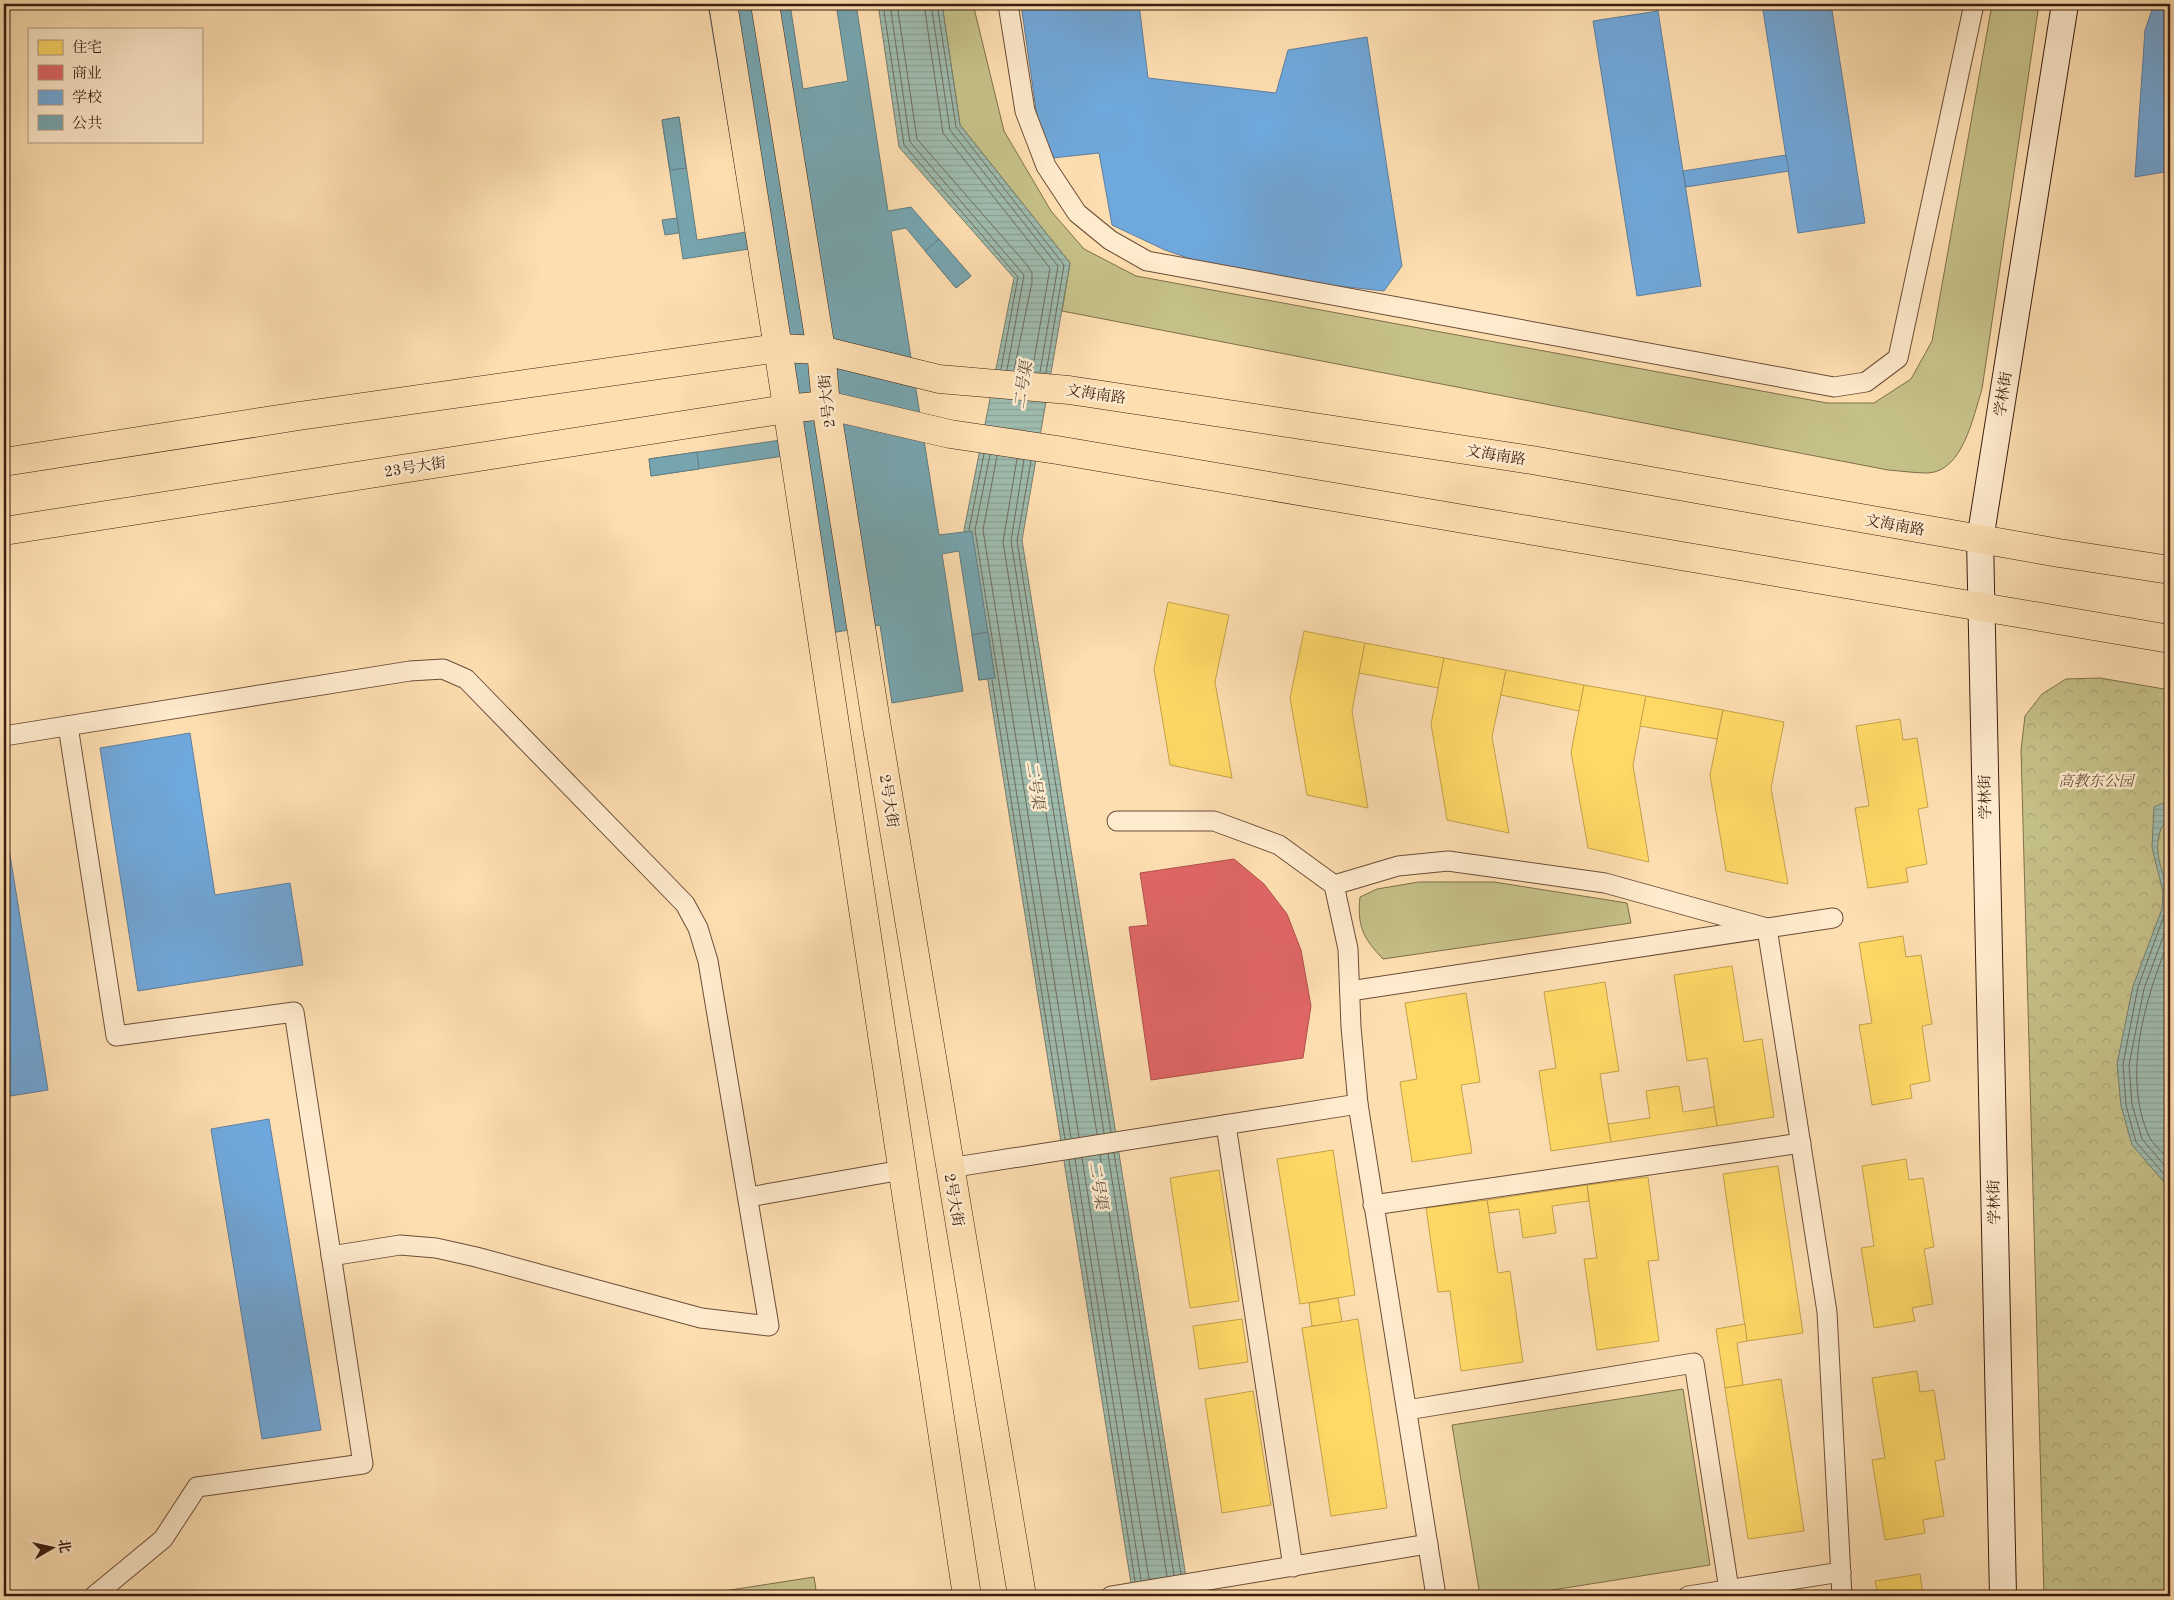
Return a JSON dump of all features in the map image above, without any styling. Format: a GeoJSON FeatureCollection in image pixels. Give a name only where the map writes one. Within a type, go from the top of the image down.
{"type":"FeatureCollection","features":[{"type":"Feature","properties":{"kind":"main road"},"geometry":{"type":"LineString","coordinates":[[723,4],[778,348],[967,1596]]}},
{"type":"Feature","properties":{"kind":"main road","name":"2号大街"},"geometry":{"type":"LineString","coordinates":[[765,4],[821,350],[826,404],[949,1168],[1022,1596]]}},
{"type":"Feature","properties":{"kind":"main road","name":"学林街"},"geometry":{"type":"LineString","coordinates":[[2003,1596],[1980,540],[2065,4]]}},
{"type":"Feature","properties":{"kind":"main road"},"geometry":{"type":"LineString","coordinates":[[4,462],[300,416],[778,348],[821,350]]}},
{"type":"Feature","properties":{"kind":"main road","name":"文海南路"},"geometry":{"type":"LineString","coordinates":[[821,350],[940,379],[1069,390],[1532,460],[1980,540],[2170,570]]}},
{"type":"Feature","properties":{"kind":"main road"},"geometry":{"type":"LineString","coordinates":[[826,404],[950,434],[1057,450],[2170,639]]}},
{"type":"Feature","properties":{"kind":"main road","name":"23号大街"},"geometry":{"type":"LineString","coordinates":[[4,531],[826,404]]}},
{"type":"Feature","properties":{"kind":"street"},"geometry":{"type":"LineString","coordinates":[[1008,4],[1025,111],[1046,166],[1077,212],[1110,240],[1147,261],[1834,387],[1866,382],[1898,358],[1974,4]]}},
{"type":"Feature","properties":{"kind":"street"},"geometry":{"type":"LineString","coordinates":[[4,736],[410,671],[443,670],[466,679],[685,904],[698,928],[708,961],[749,1197],[769,1326],[701,1318],[476,1257],[436,1248],[400,1245],[331,1256]]}},
{"type":"Feature","properties":{"kind":"street"},"geometry":{"type":"LineString","coordinates":[[68,726],[116,1036],[294,1012],[363,1464],[197,1487],[163,1538],[94,1596]]}},
{"type":"Feature","properties":{"kind":"street"},"geometry":{"type":"LineString","coordinates":[[1117,822],[1214,821],[1279,845],[1334,886],[1348,949],[1358,1104],[1436,1596]]}},
{"type":"Feature","properties":{"kind":"street"},"geometry":{"type":"LineString","coordinates":[[1334,886],[1398,866],[1448,861],[1605,883],[1767,928]]}},
{"type":"Feature","properties":{"kind":"street"},"geometry":{"type":"LineString","coordinates":[[1350,991],[1833,918]]}},
{"type":"Feature","properties":{"kind":"street"},"geometry":{"type":"LineString","coordinates":[[1767,928],[1827,1312],[1842,1596]]}},
{"type":"Feature","properties":{"kind":"street"},"geometry":{"type":"LineString","coordinates":[[949,1168],[1358,1104]]}},
{"type":"Feature","properties":{"kind":"street"},"geometry":{"type":"LineString","coordinates":[[1226,1124],[1292,1567]]}},
{"type":"Feature","properties":{"kind":"street"},"geometry":{"type":"LineString","coordinates":[[1373,1205],[1800,1143]]}},
{"type":"Feature","properties":{"kind":"street"},"geometry":{"type":"LineString","coordinates":[[749,1197],[902,1170]]}},
{"type":"Feature","properties":{"kind":"street"},"geometry":{"type":"LineString","coordinates":[[1407,1410],[1694,1363],[1730,1593]]}},
{"type":"Feature","properties":{"kind":"street"},"geometry":{"type":"LineString","coordinates":[[1112,1596],[1428,1544]]}},
{"type":"Feature","properties":{"kind":"street"},"geometry":{"type":"LineString","coordinates":[[1688,1596],[1730,1593],[1841,1572]]}},
{"type":"Feature","properties":{"kind":"green space"},"geometry":{"type":"Polygon","coordinates":[[[942,4],[973,4],[1004,131],[1051,211],[1084,249],[1136,276],[1827,403],[1874,403],[1911,379],[1932,341],[1992,4],[2039,4],[1982,389],[1965,441],[1950,463],[1940,470],[1928,473],[1888,470],[1062,311],[1070,263],[960,125],[942,4]]]}},
{"type":"Feature","properties":{"kind":"green space","name":"高教东公园"},"geometry":{"type":"Polygon","coordinates":[[[2100,678],[2170,690],[2170,1596],[2044,1596],[2021,750],[2025,716],[2042,694],[2066,679],[2100,678]]]}},
{"type":"Feature","properties":{"kind":"green space"},"geometry":{"type":"Polygon","coordinates":[[[1419,882],[1494,882],[1627,903],[1631,923],[1383,959],[1366,938],[1363,931],[1359,907],[1360,897],[1377,889],[1419,882]]]}},
{"type":"Feature","properties":{"kind":"green space"},"geometry":{"type":"Polygon","coordinates":[[[1683,1389],[1710,1565],[1515,1596],[1480,1596],[1452,1425],[1683,1389]]]}},
{"type":"Feature","properties":{"kind":"green space"},"geometry":{"type":"Polygon","coordinates":[[[814,1577],[817,1596],[692,1596],[814,1577]]]}},
{"type":"Feature","properties":{"kind":"water","name":"二号渠"},"geometry":{"type":"Polygon","coordinates":[[[878,4],[942,4],[960,125],[1070,263],[1022,540],[1189,1596],[1133,1596],[964,530],[1014,278],[899,147],[878,4]]]}},
{"type":"Feature","properties":{"kind":"water"},"geometry":{"type":"Polygon","coordinates":[[[2170,800],[2170,817],[2160,833],[2158,852],[2162,872],[2170,890],[2170,1189],[2132,1145],[2121,1106],[2117,1064],[2133,986],[2162,909],[2163,892],[2152,847],[2154,807],[2170,800]]]}},
{"type":"Feature","properties":{"kind":"building: 住宅"},"geometry":{"type":"Polygon","coordinates":[[[1168,602],[1229,615],[1215,682],[1232,778],[1170,765],[1154,669],[1168,602]]]}},
{"type":"Feature","properties":{"kind":"building: 住宅"},"geometry":{"type":"Polygon","coordinates":[[[1304,631],[1365,643],[1352,711],[1368,808],[1307,795],[1290,698],[1304,631]]]}},
{"type":"Feature","properties":{"kind":"building: 住宅"},"geometry":{"type":"Polygon","coordinates":[[[1365,643],[1444,658],[1438,688],[1359,673],[1365,643]]]}},
{"type":"Feature","properties":{"kind":"building: 住宅"},"geometry":{"type":"Polygon","coordinates":[[[1444,658],[1506,670],[1492,737],[1509,833],[1447,820],[1431,724],[1444,658]]]}},
{"type":"Feature","properties":{"kind":"building: 住宅"},"geometry":{"type":"Polygon","coordinates":[[[1506,670],[1584,685],[1579,711],[1501,695],[1506,670]]]}},
{"type":"Feature","properties":{"kind":"building: 住宅"},"geometry":{"type":"Polygon","coordinates":[[[1584,685],[1646,696],[1633,765],[1649,862],[1588,848],[1571,752],[1584,685]]]}},
{"type":"Feature","properties":{"kind":"building: 住宅"},"geometry":{"type":"Polygon","coordinates":[[[1646,696],[1723,710],[1717,739],[1640,726],[1646,696]]]}},
{"type":"Feature","properties":{"kind":"building: 住宅"},"geometry":{"type":"Polygon","coordinates":[[[1723,710],[1784,722],[1771,788],[1788,884],[1726,871],[1710,775],[1723,710]]]}},
{"type":"Feature","properties":{"kind":"building: 住宅"},"geometry":{"type":"Polygon","coordinates":[[[1900,719],[1903,740],[1917,738],[1928,807],[1918,809],[1927,864],[1906,868],[1908,882],[1868,888],[1855,808],[1869,806],[1856,726],[1900,719]]]}},
{"type":"Feature","properties":{"kind":"building: 住宅"},"geometry":{"type":"Polygon","coordinates":[[[1903,936],[1906,957],[1921,955],[1932,1024],[1922,1026],[1930,1081],[1910,1085],[1912,1098],[1872,1105],[1859,1025],[1872,1023],[1859,943],[1903,936]]]}},
{"type":"Feature","properties":{"kind":"building: 住宅"},"geometry":{"type":"Polygon","coordinates":[[[1732,966],[1744,1042],[1762,1039],[1774,1117],[1717,1126],[1707,1058],[1687,1061],[1674,975],[1732,966]]]}},
{"type":"Feature","properties":{"kind":"building: 住宅"},"geometry":{"type":"Polygon","coordinates":[[[1605,982],[1619,1071],[1600,1074],[1611,1142],[1551,1151],[1539,1071],[1556,1068],[1544,992],[1605,982]]]}},
{"type":"Feature","properties":{"kind":"building: 住宅"},"geometry":{"type":"Polygon","coordinates":[[[1466,993],[1480,1082],[1461,1085],[1472,1153],[1412,1162],[1400,1082],[1417,1079],[1405,1003],[1466,993]]]}},
{"type":"Feature","properties":{"kind":"building: 住宅"},"geometry":{"type":"Polygon","coordinates":[[[1679,1086],[1683,1112],[1714,1107],[1717,1126],[1611,1142],[1608,1124],[1650,1118],[1646,1091],[1679,1086]]]}},
{"type":"Feature","properties":{"kind":"building: 住宅"},"geometry":{"type":"Polygon","coordinates":[[[1333,1150],[1355,1295],[1300,1304],[1277,1159],[1333,1150]]]}},
{"type":"Feature","properties":{"kind":"building: 住宅"},"geometry":{"type":"Polygon","coordinates":[[[1906,1159],[1909,1180],[1923,1178],[1934,1247],[1924,1249],[1933,1304],[1912,1308],[1915,1321],[1874,1328],[1861,1248],[1874,1246],[1862,1166],[1906,1159]]]}},
{"type":"Feature","properties":{"kind":"building: 住宅"},"geometry":{"type":"Polygon","coordinates":[[[1778,1166],[1803,1333],[1747,1341],[1723,1174],[1778,1166]]]}},
{"type":"Feature","properties":{"kind":"building: 住宅"},"geometry":{"type":"Polygon","coordinates":[[[1219,1170],[1239,1301],[1190,1308],[1170,1178],[1219,1170]]]}},
{"type":"Feature","properties":{"kind":"building: 住宅"},"geometry":{"type":"Polygon","coordinates":[[[1648,1177],[1659,1260],[1648,1261],[1659,1341],[1597,1350],[1584,1259],[1597,1258],[1587,1185],[1648,1177]]]}},
{"type":"Feature","properties":{"kind":"building: 住宅"},"geometry":{"type":"Polygon","coordinates":[[[1587,1185],[1589,1201],[1552,1206],[1556,1233],[1523,1238],[1519,1209],[1489,1213],[1487,1200],[1587,1185]]]}},
{"type":"Feature","properties":{"kind":"building: 住宅"},"geometry":{"type":"Polygon","coordinates":[[[1487,1200],[1498,1273],[1510,1271],[1523,1362],[1461,1371],[1450,1291],[1438,1292],[1426,1208],[1487,1200]]]}},
{"type":"Feature","properties":{"kind":"building: 住宅"},"geometry":{"type":"Polygon","coordinates":[[[1338,1298],[1342,1322],[1312,1326],[1309,1303],[1338,1298]]]}},
{"type":"Feature","properties":{"kind":"building: 住宅"},"geometry":{"type":"Polygon","coordinates":[[[1242,1319],[1248,1362],[1199,1369],[1193,1326],[1242,1319]]]}},
{"type":"Feature","properties":{"kind":"building: 住宅"},"geometry":{"type":"Polygon","coordinates":[[[1358,1319],[1387,1508],[1331,1516],[1302,1328],[1358,1319]]]}},
{"type":"Feature","properties":{"kind":"building: 住宅"},"geometry":{"type":"Polygon","coordinates":[[[1745,1324],[1747,1341],[1737,1343],[1743,1385],[1725,1388],[1716,1329],[1745,1324]]]}},
{"type":"Feature","properties":{"kind":"building: 住宅"},"geometry":{"type":"Polygon","coordinates":[[[1917,1371],[1920,1392],[1934,1390],[1945,1459],[1935,1461],[1944,1516],[1923,1520],[1925,1533],[1885,1540],[1872,1460],[1885,1458],[1872,1378],[1917,1371]]]}},
{"type":"Feature","properties":{"kind":"building: 住宅"},"geometry":{"type":"Polygon","coordinates":[[[1781,1379],[1804,1531],[1748,1539],[1725,1388],[1781,1379]]]}},
{"type":"Feature","properties":{"kind":"building: 住宅"},"geometry":{"type":"Polygon","coordinates":[[[1253,1391],[1271,1505],[1222,1513],[1205,1399],[1253,1391]]]}},
{"type":"Feature","properties":{"kind":"building: 住宅"},"geometry":{"type":"Polygon","coordinates":[[[1920,1574],[1923,1595],[1937,1593],[1937,1596],[1878,1596],[1875,1581],[1920,1574]]]}},
{"type":"Feature","properties":{"kind":"building: 商业"},"geometry":{"type":"Polygon","coordinates":[[[1234,859],[1264,884],[1287,914],[1301,950],[1311,1006],[1303,1058],[1151,1080],[1129,927],[1148,925],[1140,873],[1234,859]]]}},
{"type":"Feature","properties":{"kind":"building: 学校"},"geometry":{"type":"Polygon","coordinates":[[[1021,4],[1139,4],[1148,78],[1276,93],[1288,50],[1367,37],[1402,266],[1384,291],[1237,275],[1165,250],[1112,225],[1099,153],[1043,159],[1021,4]]]}},
{"type":"Feature","properties":{"kind":"building: 学校"},"geometry":{"type":"Polygon","coordinates":[[[1762,4],[1831,4],[1865,223],[1798,233],[1762,4]]]}},
{"type":"Feature","properties":{"kind":"building: 学校"},"geometry":{"type":"Polygon","coordinates":[[[2154,4],[2170,4],[2170,171],[2135,177],[2145,30],[2154,4]]]}},
{"type":"Feature","properties":{"kind":"building: 学校"},"geometry":{"type":"Polygon","coordinates":[[[1658,11],[1701,286],[1637,296],[1593,21],[1658,11]]]}},
{"type":"Feature","properties":{"kind":"building: 学校"},"geometry":{"type":"Polygon","coordinates":[[[1786,155],[1789,171],[1686,187],[1683,171],[1786,155]]]}},
{"type":"Feature","properties":{"kind":"building: 学校"},"geometry":{"type":"Polygon","coordinates":[[[190,733],[215,895],[290,883],[303,965],[138,991],[100,748],[190,733]]]}},
{"type":"Feature","properties":{"kind":"building: 学校"},"geometry":{"type":"Polygon","coordinates":[[[4,818],[48,1090],[4,1097],[4,818]]]}},
{"type":"Feature","properties":{"kind":"building: 学校"},"geometry":{"type":"Polygon","coordinates":[[[269,1119],[321,1430],[262,1439],[211,1129],[269,1119]]]}},
{"type":"Feature","properties":{"kind":"building: 学校"},"geometry":{"type":"Polygon","coordinates":[[[4,1557],[10,1596],[4,1596],[4,1557]]]}},
{"type":"Feature","properties":{"kind":"building: 公共"},"geometry":{"type":"Polygon","coordinates":[[[708,4],[790,4],[803,89],[848,81],[836,4],[856,4],[888,211],[911,207],[971,276],[956,288],[906,228],[891,231],[939,535],[972,531],[995,678],[979,680],[959,551],[942,554],[963,691],[892,703],[880,625],[812,636],[784,456],[651,476],[649,459],[781,440],[749,249],[683,259],[662,120],[679,117],[697,240],[746,232],[708,4]]]}},
{"type":"Feature","properties":{"kind":"building: 公共"},"geometry":{"type":"Polygon","coordinates":[[[679,117],[686,168],[670,170],[662,120],[679,117]]]}},
{"type":"Feature","properties":{"kind":"building: 公共"},"geometry":{"type":"Polygon","coordinates":[[[677,218],[679,233],[665,235],[662,220],[677,218]]]}},
{"type":"Feature","properties":{"kind":"building: 公共"},"geometry":{"type":"Polygon","coordinates":[[[939,239],[971,276],[956,288],[925,251],[939,239]]]}},
{"type":"Feature","properties":{"kind":"building: 公共"},"geometry":{"type":"Polygon","coordinates":[[[697,452],[699,469],[651,476],[649,459],[697,452]]]}},
{"type":"Feature","properties":{"kind":"building: 公共"},"geometry":{"type":"Polygon","coordinates":[[[988,632],[995,678],[979,680],[972,635],[988,632]]]}}]}
